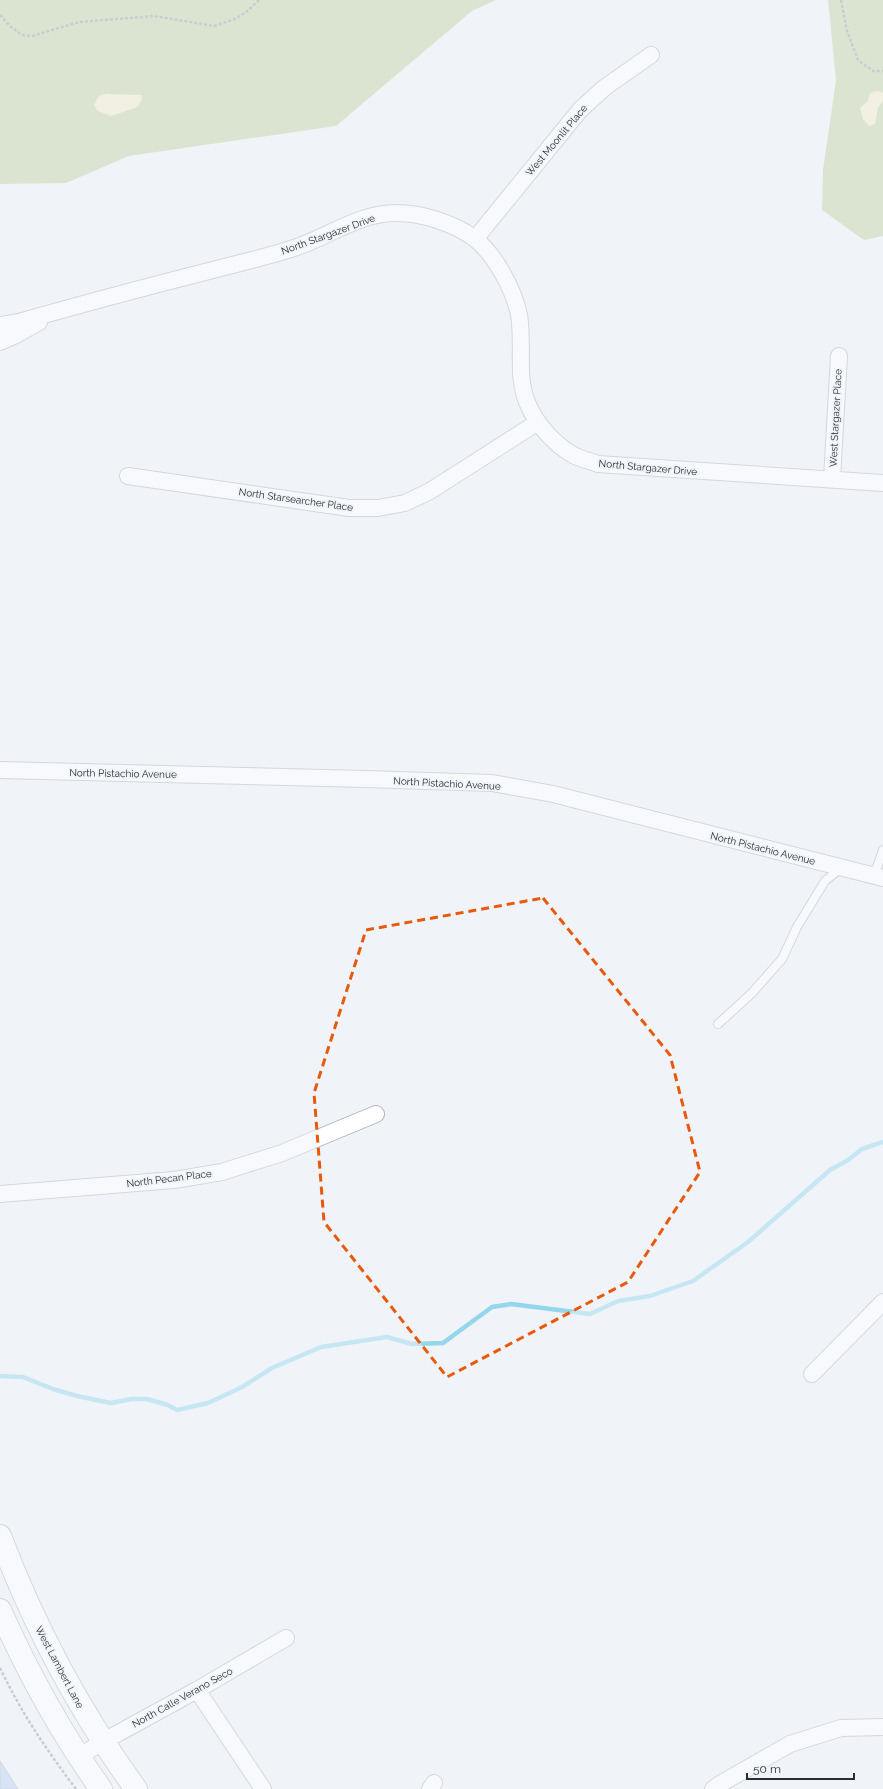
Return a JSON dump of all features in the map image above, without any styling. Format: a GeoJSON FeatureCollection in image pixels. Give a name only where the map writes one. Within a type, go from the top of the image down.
{"type":"FeatureCollection","features":[{"type":"Feature","properties":{"kind":"main road","name":"West Lambert Lane"},"geometry":{"type":"LineString","coordinates":[[0,1536],[16,1577],[47,1644],[67,1682],[102,1742],[136,1789]]}},
{"type":"Feature","properties":{"kind":"main road"},"geometry":{"type":"LineString","coordinates":[[0,1610],[42,1696],[79,1757],[101,1789]]}},
{"type":"Feature","properties":{"kind":"street","name":"West Moonlit Place"},"geometry":{"type":"LineString","coordinates":[[475,239],[580,110],[604,88],[651,55]]}},
{"type":"Feature","properties":{"kind":"street","name":"North Stargazer Drive"},"geometry":{"type":"LineString","coordinates":[[0,325],[19,322],[297,247],[359,220],[378,215],[395,213],[415,214],[437,220],[475,239],[498,265],[511,287],[519,315],[522,343],[522,378],[527,401],[538,422],[558,444],[575,456],[598,464],[883,483]]}},
{"type":"Feature","properties":{"kind":"street","name":"North Stargazer Drive"},"geometry":{"type":"LineString","coordinates":[[0,342],[16,335],[56,311]]}},
{"type":"Feature","properties":{"kind":"street","name":"West Stargazer Place"},"geometry":{"type":"LineString","coordinates":[[832,479],[839,356]]}},
{"type":"Feature","properties":{"kind":"street","name":"North Starsearcher Place"},"geometry":{"type":"LineString","coordinates":[[128,476],[349,508],[378,508],[405,503],[430,492],[538,422]]}},
{"type":"Feature","properties":{"kind":"street","name":"North Pistachio Avenue"},"geometry":{"type":"LineString","coordinates":[[0,770],[366,778],[492,783],[553,794],[879,877]]}},
{"type":"Feature","properties":{"kind":"street","name":"North Pecan Place"},"geometry":{"type":"LineString","coordinates":[[0,1194],[174,1180],[222,1172],[282,1153],[376,1114]]}},
{"type":"Feature","properties":{"kind":"street"},"geometry":{"type":"LineString","coordinates":[[812,1374],[883,1302]]}},
{"type":"Feature","properties":{"kind":"street","name":"North Calle Verano Seco"},"geometry":{"type":"LineString","coordinates":[[79,1757],[102,1742],[197,1690],[286,1638]]}},
{"type":"Feature","properties":{"kind":"street"},"geometry":{"type":"LineString","coordinates":[[197,1690],[263,1789]]}},
{"type":"Feature","properties":{"kind":"street"},"geometry":{"type":"LineString","coordinates":[[714,1789],[720,1784],[790,1744],[841,1728],[883,1727]]}},
{"type":"Feature","properties":{"kind":"lane"},"geometry":{"type":"LineString","coordinates":[[879,877],[883,850]]}},
{"type":"Feature","properties":{"kind":"lane"},"geometry":{"type":"LineString","coordinates":[[718,1024],[752,993],[782,959],[797,927],[825,881],[841,868]]}},
{"type":"Feature","properties":{"kind":"path"},"geometry":{"type":"LineString","coordinates":[[0,15],[22,36],[32,36],[79,22],[154,16],[214,26],[236,19],[259,0]]}},
{"type":"Feature","properties":{"kind":"path"},"geometry":{"type":"LineString","coordinates":[[841,0],[847,31],[858,60],[873,71],[883,70]]}},
{"type":"Feature","properties":{"kind":"path"},"geometry":{"type":"LineString","coordinates":[[0,1668],[15,1698],[42,1743],[76,1789]]}},
{"type":"Feature","properties":{"kind":"highlighted area"},"geometry":{"type":"Polygon","coordinates":[[[543,898],[670,1055],[700,1172],[628,1282],[447,1377],[324,1222],[314,1093],[366,930],[543,898]]]}},
{"type":"Feature","properties":{"kind":"green space"},"geometry":{"type":"Polygon","coordinates":[[[0,0],[496,0],[472,11],[336,126],[129,156],[66,183],[0,184],[0,0]]]}},
{"type":"Feature","properties":{"kind":"green space"},"geometry":{"type":"Polygon","coordinates":[[[828,0],[883,0],[883,236],[864,240],[822,210],[823,170],[836,80],[828,0]]]}},
{"type":"Feature","properties":{"kind":"sand"},"geometry":{"type":"Polygon","coordinates":[[[878,91],[883,93],[883,101],[878,107],[875,124],[869,126],[863,119],[860,108],[868,101],[870,93],[878,91]]]}},
{"type":"Feature","properties":{"kind":"sand"},"geometry":{"type":"Polygon","coordinates":[[[106,94],[141,95],[142,99],[135,108],[111,116],[98,111],[94,105],[99,96],[106,94]]]}},
{"type":"Feature","properties":{"kind":"building"},"geometry":{"type":"Polygon","coordinates":[[[0,1761],[18,1789],[0,1789],[0,1761]]]}},
{"type":"Feature","properties":{"kind":"waterway"},"geometry":{"type":"LineString","coordinates":[[0,1376],[23,1377],[53,1389],[111,1403],[132,1399],[147,1399],[168,1405],[177,1410],[208,1403],[242,1387],[272,1368],[321,1347],[387,1337],[412,1344],[443,1343],[492,1307],[511,1304],[590,1314],[618,1301],[650,1296],[693,1281],[748,1242],[830,1170],[848,1160],[862,1149],[883,1142]]}}]}
